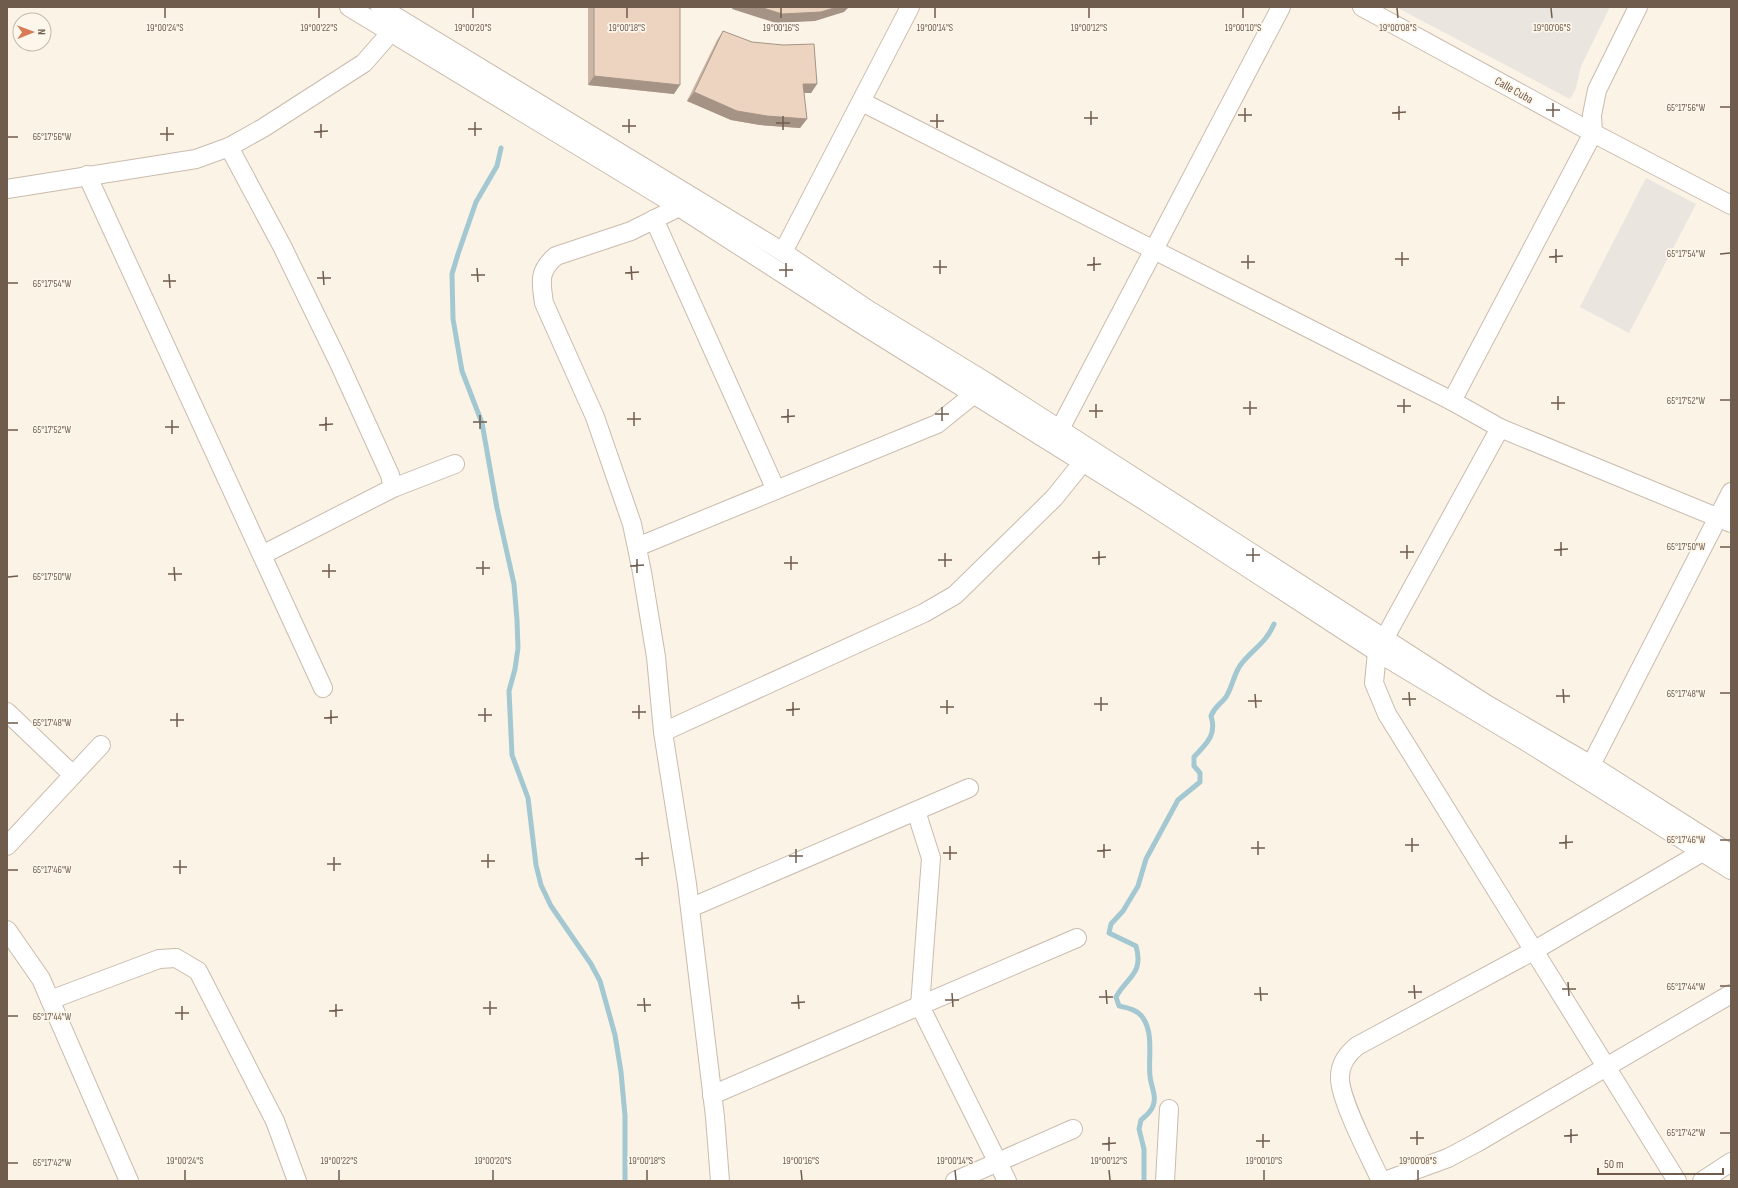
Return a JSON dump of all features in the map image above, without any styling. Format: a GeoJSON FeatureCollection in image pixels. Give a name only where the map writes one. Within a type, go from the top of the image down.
{"type":"FeatureCollection","features":[{"type":"Feature","properties":{"kind":"street"},"geometry":{"type":"LineString","coordinates":[[349,7],[396,27],[783,252],[981,388],[1083,462],[1380,645],[1591,765],[1709,848],[1731,870]]}},
{"type":"Feature","properties":{"kind":"street"},"geometry":{"type":"LineString","coordinates":[[380,7],[396,27],[861,324],[1060,429],[1380,645],[1530,744],[1709,848],[1731,854]]}},
{"type":"Feature","properties":{"kind":"street"},"geometry":{"type":"LineString","coordinates":[[783,252],[910,7]]}},
{"type":"Feature","properties":{"kind":"street"},"geometry":{"type":"LineString","coordinates":[[1060,429],[1281,7]]}},
{"type":"Feature","properties":{"kind":"street","name":"Calle Cuba"},"geometry":{"type":"LineString","coordinates":[[1362,7],[1594,133],[1731,205]]}},
{"type":"Feature","properties":{"kind":"street"},"geometry":{"type":"LineString","coordinates":[[1452,401],[1594,133],[1592,115],[1597,90],[1638,7]]}},
{"type":"Feature","properties":{"kind":"street"},"geometry":{"type":"LineString","coordinates":[[7,189],[87,175],[196,159],[229,147],[263,128],[364,63],[396,27]]}},
{"type":"Feature","properties":{"kind":"street"},"geometry":{"type":"LineString","coordinates":[[862,102],[1452,401],[1500,428],[1724,520]]}},
{"type":"Feature","properties":{"kind":"street"},"geometry":{"type":"LineString","coordinates":[[229,147],[282,246],[340,363],[390,475],[393,488]]}},
{"type":"Feature","properties":{"kind":"street"},"geometry":{"type":"LineString","coordinates":[[87,175],[323,688]]}},
{"type":"Feature","properties":{"kind":"street"},"geometry":{"type":"LineString","coordinates":[[679,208],[631,231],[556,256],[547,264],[543,272],[541,283],[544,303],[600,430],[632,524],[637,547],[656,657],[663,732],[690,908],[712,1095],[720,1181]]}},
{"type":"Feature","properties":{"kind":"street"},"geometry":{"type":"LineString","coordinates":[[654,219],[776,490]]}},
{"type":"Feature","properties":{"kind":"street"},"geometry":{"type":"LineString","coordinates":[[637,547],[937,424],[981,388]]}},
{"type":"Feature","properties":{"kind":"street"},"geometry":{"type":"LineString","coordinates":[[1500,428],[1380,645],[1374,683],[1387,714],[1535,950],[1677,1181]]}},
{"type":"Feature","properties":{"kind":"street"},"geometry":{"type":"LineString","coordinates":[[663,732],[924,613],[955,595],[1054,498],[1083,462]]}},
{"type":"Feature","properties":{"kind":"street"},"geometry":{"type":"LineString","coordinates":[[262,555],[393,488],[455,464]]}},
{"type":"Feature","properties":{"kind":"street"},"geometry":{"type":"LineString","coordinates":[[1591,765],[1724,520],[1731,492]]}},
{"type":"Feature","properties":{"kind":"street"},"geometry":{"type":"LineString","coordinates":[[7,712],[73,775]]}},
{"type":"Feature","properties":{"kind":"street"},"geometry":{"type":"LineString","coordinates":[[7,846],[101,745]]}},
{"type":"Feature","properties":{"kind":"street"},"geometry":{"type":"LineString","coordinates":[[690,908],[969,788]]}},
{"type":"Feature","properties":{"kind":"street"},"geometry":{"type":"LineString","coordinates":[[916,811],[931,858],[920,1006],[1007,1181]]}},
{"type":"Feature","properties":{"kind":"street"},"geometry":{"type":"LineString","coordinates":[[1381,1181],[1342,1095],[1340,1077],[1347,1055],[1357,1046],[1535,950],[1709,848]]}},
{"type":"Feature","properties":{"kind":"street"},"geometry":{"type":"LineString","coordinates":[[7,930],[41,979],[130,1181]]}},
{"type":"Feature","properties":{"kind":"street"},"geometry":{"type":"LineString","coordinates":[[712,1095],[1077,938]]}},
{"type":"Feature","properties":{"kind":"street"},"geometry":{"type":"LineString","coordinates":[[50,1000],[159,959],[176,958],[198,971],[275,1121],[297,1181]]}},
{"type":"Feature","properties":{"kind":"street"},"geometry":{"type":"LineString","coordinates":[[1385,1181],[1448,1158],[1731,994]]}},
{"type":"Feature","properties":{"kind":"street"},"geometry":{"type":"LineString","coordinates":[[1165,1181],[1169,1109]]}},
{"type":"Feature","properties":{"kind":"street"},"geometry":{"type":"LineString","coordinates":[[955,1181],[1072,1129]]}},
{"type":"Feature","properties":{"kind":"street"},"geometry":{"type":"LineString","coordinates":[[1702,1181],[1731,1162]]}},
{"type":"Feature","properties":{"kind":"shaded area"},"geometry":{"type":"Polygon","coordinates":[[[1396,7],[1610,7],[1581,66],[1576,88],[1570,99],[1396,7]]]}},
{"type":"Feature","properties":{"kind":"shaded area"},"geometry":{"type":"Polygon","coordinates":[[[1646,178],[1696,204],[1629,333],[1580,307],[1646,178]]]}},
{"type":"Feature","properties":{"kind":"building"},"geometry":{"type":"Polygon","coordinates":[[[594,7],[680,7],[680,85],[594,76],[594,7]]]}},
{"type":"Feature","properties":{"kind":"building"},"geometry":{"type":"Polygon","coordinates":[[[760,7],[837,7],[821,12],[782,14],[760,7]]]}},
{"type":"Feature","properties":{"kind":"building"},"geometry":{"type":"Polygon","coordinates":[[[723,31],[752,42],[783,45],[814,44],[817,84],[803,84],[807,119],[767,116],[737,111],[694,92],[723,31]]]}},
{"type":"Feature","properties":{"kind":"waterway"},"geometry":{"type":"LineString","coordinates":[[501,148],[497,166],[476,202],[452,274],[453,319],[462,371],[482,423],[497,508],[514,584],[518,648],[515,669],[509,691],[512,755],[528,798],[536,865],[541,885],[551,906],[591,964],[600,981],[615,1035],[621,1072],[625,1116],[625,1181]]}},
{"type":"Feature","properties":{"kind":"waterway"},"geometry":{"type":"LineString","coordinates":[[1144,1181],[1144,1149],[1139,1129],[1141,1120],[1148,1114],[1154,1102],[1150,1076],[1150,1039],[1146,1024],[1141,1015],[1132,1010],[1119,1006],[1116,997],[1136,969],[1138,955],[1136,946],[1109,933],[1111,924],[1123,911],[1138,886],[1146,859],[1178,800],[1200,782],[1200,773],[1194,766],[1194,757],[1207,743],[1212,734],[1213,723],[1211,716],[1226,697],[1239,667],[1264,641],[1274,624]]}}]}
